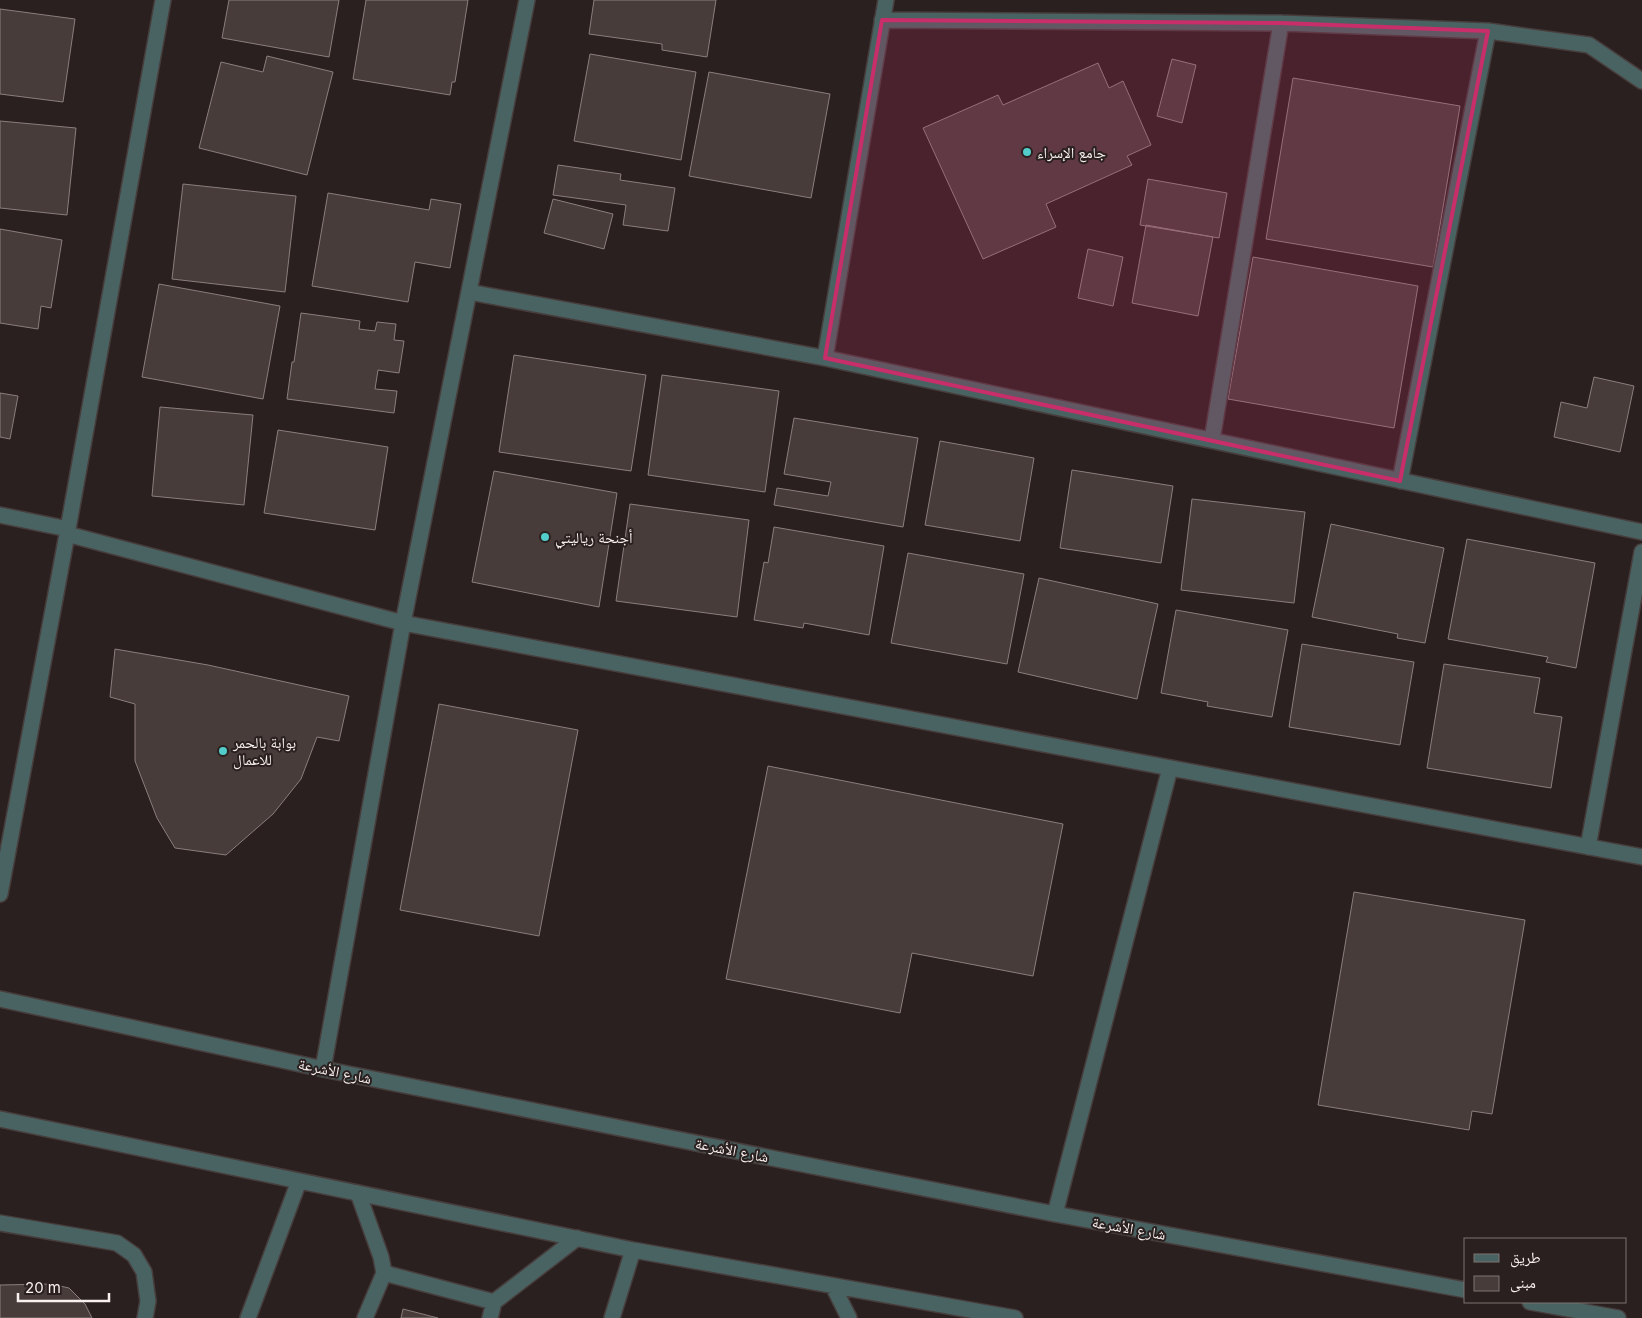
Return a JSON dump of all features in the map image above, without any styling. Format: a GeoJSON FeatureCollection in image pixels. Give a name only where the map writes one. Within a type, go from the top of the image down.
{"type":"FeatureCollection","features":[{"type":"Feature","properties":{"kind":"street"},"geometry":{"type":"LineString","coordinates":[[0,894],[68,532],[163,0]]}},
{"type":"Feature","properties":{"kind":"street"},"geometry":{"type":"LineString","coordinates":[[323,1069],[403,623],[527,0]]}},
{"type":"Feature","properties":{"kind":"street"},"geometry":{"type":"LineString","coordinates":[[825,358],[886,0]]}},
{"type":"Feature","properties":{"kind":"street"},"geometry":{"type":"LineString","coordinates":[[882,20],[1281,23],[1488,31],[1589,45],[1642,81]]}},
{"type":"Feature","properties":{"kind":"street"},"geometry":{"type":"LineString","coordinates":[[1212,440],[1281,23]]}},
{"type":"Feature","properties":{"kind":"street"},"geometry":{"type":"LineString","coordinates":[[1400,480],[1488,31]]}},
{"type":"Feature","properties":{"kind":"street"},"geometry":{"type":"LineString","coordinates":[[469,292],[825,358],[1642,532]]}},
{"type":"Feature","properties":{"kind":"street"},"geometry":{"type":"LineString","coordinates":[[0,515],[403,623],[1642,857]]}},
{"type":"Feature","properties":{"kind":"street"},"geometry":{"type":"LineString","coordinates":[[1588,847],[1642,552]]}},
{"type":"Feature","properties":{"kind":"street"},"geometry":{"type":"LineString","coordinates":[[1055,1214],[1170,768]]}},
{"type":"Feature","properties":{"kind":"street","name":"شارع الأشرعة"},"geometry":{"type":"LineString","coordinates":[[0,999],[323,1069],[1055,1214],[1464,1290]]}},
{"type":"Feature","properties":{"kind":"street"},"geometry":{"type":"LineString","coordinates":[[0,1119],[633,1250],[1016,1318]]}},
{"type":"Feature","properties":{"kind":"street"},"geometry":{"type":"LineString","coordinates":[[248,1318],[299,1181]]}},
{"type":"Feature","properties":{"kind":"street"},"geometry":{"type":"LineString","coordinates":[[358,1193],[384,1274],[366,1318]]}},
{"type":"Feature","properties":{"kind":"street"},"geometry":{"type":"LineString","coordinates":[[0,1223],[117,1243],[134,1255],[144,1272],[148,1301],[145,1318]]}},
{"type":"Feature","properties":{"kind":"street"},"geometry":{"type":"LineString","coordinates":[[490,1318],[494,1302],[577,1238]]}},
{"type":"Feature","properties":{"kind":"street"},"geometry":{"type":"LineString","coordinates":[[612,1318],[633,1250]]}},
{"type":"Feature","properties":{"kind":"street"},"geometry":{"type":"LineString","coordinates":[[384,1274],[494,1302]]}},
{"type":"Feature","properties":{"kind":"street"},"geometry":{"type":"LineString","coordinates":[[833,1286],[849,1318]]}},
{"type":"Feature","properties":{"kind":"street"},"geometry":{"type":"LineString","coordinates":[[1536,1303],[1618,1318]]}},
{"type":"Feature","properties":{"kind":"highlighted area"},"geometry":{"type":"Polygon","coordinates":[[[882,20],[1281,23],[1488,31],[1400,481],[825,358],[882,20]]]}},
{"type":"Feature","properties":{"kind":"building"},"geometry":{"type":"Polygon","coordinates":[[[229,0],[339,0],[329,57],[222,38],[229,0]]]}},
{"type":"Feature","properties":{"kind":"building"},"geometry":{"type":"Polygon","coordinates":[[[366,0],[468,0],[455,82],[452,82],[450,95],[353,79],[366,0]]]}},
{"type":"Feature","properties":{"kind":"building"},"geometry":{"type":"Polygon","coordinates":[[[594,0],[716,0],[707,57],[662,50],[662,44],[589,34],[594,0]]]}},
{"type":"Feature","properties":{"kind":"building"},"geometry":{"type":"Polygon","coordinates":[[[0,9],[75,19],[63,102],[0,94],[0,9]]]}},
{"type":"Feature","properties":{"kind":"building"},"geometry":{"type":"Polygon","coordinates":[[[590,54],[696,72],[681,160],[574,141],[590,54]]]}},
{"type":"Feature","properties":{"kind":"building"},"geometry":{"type":"Polygon","coordinates":[[[267,56],[333,72],[307,175],[199,148],[221,62],[263,72],[267,56]]]}},
{"type":"Feature","properties":{"kind":"building"},"geometry":{"type":"Polygon","coordinates":[[[1172,59],[1196,65],[1182,123],[1157,116],[1172,59]]]}},
{"type":"Feature","properties":{"kind":"building"},"geometry":{"type":"Polygon","coordinates":[[[1098,63],[1109,88],[1123,81],[1151,145],[1127,156],[1132,165],[1046,204],[1056,227],[983,259],[923,128],[998,95],[1003,105],[1098,63]]]}},
{"type":"Feature","properties":{"kind":"building"},"geometry":{"type":"Polygon","coordinates":[[[709,72],[830,94],[811,198],[689,176],[709,72]]]}},
{"type":"Feature","properties":{"kind":"building"},"geometry":{"type":"Polygon","coordinates":[[[1293,78],[1460,106],[1433,267],[1266,239],[1293,78]]]}},
{"type":"Feature","properties":{"kind":"building"},"geometry":{"type":"Polygon","coordinates":[[[0,121],[76,128],[67,215],[0,208],[0,121]]]}},
{"type":"Feature","properties":{"kind":"building"},"geometry":{"type":"Polygon","coordinates":[[[558,165],[621,174],[620,180],[675,188],[668,231],[623,225],[626,205],[553,195],[558,165]]]}},
{"type":"Feature","properties":{"kind":"building"},"geometry":{"type":"Polygon","coordinates":[[[1148,179],[1227,193],[1219,238],[1140,225],[1148,179]]]}},
{"type":"Feature","properties":{"kind":"building"},"geometry":{"type":"Polygon","coordinates":[[[183,184],[296,196],[285,292],[172,279],[183,184]]]}},
{"type":"Feature","properties":{"kind":"building"},"geometry":{"type":"Polygon","coordinates":[[[328,193],[429,210],[431,199],[461,204],[450,268],[415,262],[408,302],[312,286],[328,193]]]}},
{"type":"Feature","properties":{"kind":"building"},"geometry":{"type":"Polygon","coordinates":[[[553,199],[613,214],[604,249],[544,233],[553,199]]]}},
{"type":"Feature","properties":{"kind":"building"},"geometry":{"type":"Polygon","coordinates":[[[1146,225],[1213,237],[1198,316],[1132,303],[1146,225]]]}},
{"type":"Feature","properties":{"kind":"building"},"geometry":{"type":"Polygon","coordinates":[[[0,229],[62,240],[51,308],[41,306],[38,329],[0,323],[0,229]]]}},
{"type":"Feature","properties":{"kind":"building"},"geometry":{"type":"Polygon","coordinates":[[[1088,249],[1123,257],[1113,306],[1078,298],[1088,249]]]}},
{"type":"Feature","properties":{"kind":"building"},"geometry":{"type":"Polygon","coordinates":[[[1253,257],[1418,286],[1394,428],[1228,399],[1253,257]]]}},
{"type":"Feature","properties":{"kind":"building"},"geometry":{"type":"Polygon","coordinates":[[[159,284],[280,306],[263,399],[142,377],[159,284]]]}},
{"type":"Feature","properties":{"kind":"building"},"geometry":{"type":"Polygon","coordinates":[[[301,313],[360,321],[359,329],[375,331],[377,322],[396,324],[394,340],[404,341],[399,373],[378,370],[375,389],[397,391],[394,413],[287,399],[301,313]]]}},
{"type":"Feature","properties":{"kind":"building"},"geometry":{"type":"Polygon","coordinates":[[[514,355],[646,375],[631,471],[499,452],[514,355]]]}},
{"type":"Feature","properties":{"kind":"building"},"geometry":{"type":"Polygon","coordinates":[[[662,375],[779,391],[765,492],[648,475],[662,375]]]}},
{"type":"Feature","properties":{"kind":"building"},"geometry":{"type":"Polygon","coordinates":[[[1594,377],[1634,386],[1620,452],[1554,437],[1561,402],[1587,408],[1594,377]]]}},
{"type":"Feature","properties":{"kind":"building"},"geometry":{"type":"Polygon","coordinates":[[[0,393],[18,396],[10,439],[0,437],[0,393]]]}},
{"type":"Feature","properties":{"kind":"building"},"geometry":{"type":"Polygon","coordinates":[[[160,407],[253,415],[244,505],[152,496],[160,407]]]}},
{"type":"Feature","properties":{"kind":"building"},"geometry":{"type":"Polygon","coordinates":[[[794,418],[918,438],[903,527],[774,505],[777,488],[828,496],[831,482],[784,474],[794,418]]]}},
{"type":"Feature","properties":{"kind":"building"},"geometry":{"type":"Polygon","coordinates":[[[278,430],[388,447],[375,530],[264,513],[278,430]]]}},
{"type":"Feature","properties":{"kind":"building"},"geometry":{"type":"Polygon","coordinates":[[[940,441],[1034,458],[1020,541],[925,525],[940,441]]]}},
{"type":"Feature","properties":{"kind":"building"},"geometry":{"type":"Polygon","coordinates":[[[1072,470],[1173,486],[1161,563],[1060,548],[1072,470]]]}},
{"type":"Feature","properties":{"kind":"building","name":"أجنحة رياليتي"},"geometry":{"type":"Polygon","coordinates":[[[494,471],[617,493],[599,607],[472,582],[494,471]]]}},
{"type":"Feature","properties":{"kind":"building"},"geometry":{"type":"Polygon","coordinates":[[[1192,499],[1305,512],[1294,603],[1181,590],[1192,499]]]}},
{"type":"Feature","properties":{"kind":"building"},"geometry":{"type":"Polygon","coordinates":[[[630,504],[749,520],[737,617],[616,601],[630,504]]]}},
{"type":"Feature","properties":{"kind":"building"},"geometry":{"type":"Polygon","coordinates":[[[1331,524],[1444,548],[1425,643],[1397,638],[1398,634],[1312,617],[1331,524]]]}},
{"type":"Feature","properties":{"kind":"building"},"geometry":{"type":"Polygon","coordinates":[[[774,527],[884,546],[869,635],[804,623],[803,628],[754,620],[764,562],[768,563],[774,527]]]}},
{"type":"Feature","properties":{"kind":"building"},"geometry":{"type":"Polygon","coordinates":[[[1467,539],[1595,563],[1576,668],[1546,662],[1548,657],[1448,639],[1467,539]]]}},
{"type":"Feature","properties":{"kind":"building"},"geometry":{"type":"Polygon","coordinates":[[[908,553],[1024,574],[1007,664],[891,643],[908,553]]]}},
{"type":"Feature","properties":{"kind":"building"},"geometry":{"type":"Polygon","coordinates":[[[1039,578],[1158,604],[1137,699],[1018,672],[1039,578]]]}},
{"type":"Feature","properties":{"kind":"building"},"geometry":{"type":"Polygon","coordinates":[[[1176,610],[1288,630],[1272,717],[1207,706],[1208,702],[1161,693],[1176,610]]]}},
{"type":"Feature","properties":{"kind":"building"},"geometry":{"type":"Polygon","coordinates":[[[1302,644],[1414,662],[1400,745],[1289,727],[1302,644]]]}},
{"type":"Feature","properties":{"kind":"building","name":"بوابة بالحمر للاعمال"},"geometry":{"type":"Polygon","coordinates":[[[115,649],[208,665],[349,696],[339,741],[317,737],[301,779],[273,814],[226,855],[175,848],[157,818],[135,761],[135,704],[110,697],[115,649]]]}},
{"type":"Feature","properties":{"kind":"building"},"geometry":{"type":"Polygon","coordinates":[[[1444,664],[1540,678],[1534,713],[1562,717],[1551,788],[1427,768],[1444,664]]]}},
{"type":"Feature","properties":{"kind":"building"},"geometry":{"type":"Polygon","coordinates":[[[439,704],[578,730],[539,936],[400,910],[439,704]]]}},
{"type":"Feature","properties":{"kind":"building"},"geometry":{"type":"Polygon","coordinates":[[[768,766],[1063,824],[1033,976],[912,953],[900,1013],[726,979],[768,766]]]}},
{"type":"Feature","properties":{"kind":"building"},"geometry":{"type":"Polygon","coordinates":[[[1354,892],[1525,920],[1492,1114],[1472,1111],[1469,1130],[1318,1105],[1354,892]]]}},
{"type":"Feature","properties":{"kind":"building"},"geometry":{"type":"Polygon","coordinates":[[[51,1284],[69,1288],[85,1304],[92,1318],[0,1318],[0,1285],[51,1284]]]}},
{"type":"Feature","properties":{"kind":"building"},"geometry":{"type":"Polygon","coordinates":[[[403,1309],[438,1318],[401,1318],[403,1309]]]}},
{"type":"Feature","properties":{"kind":"place","name":"جامع الإسراء"},"geometry":{"type":"Point","coordinates":[1027,152]}},
{"type":"Feature","properties":{"kind":"place","name":"أجنحة رياليتي"},"geometry":{"type":"Point","coordinates":[545,537]}},
{"type":"Feature","properties":{"kind":"place","name":"بوابة بالحمر للاعمال"},"geometry":{"type":"Point","coordinates":[223,751]}}]}
